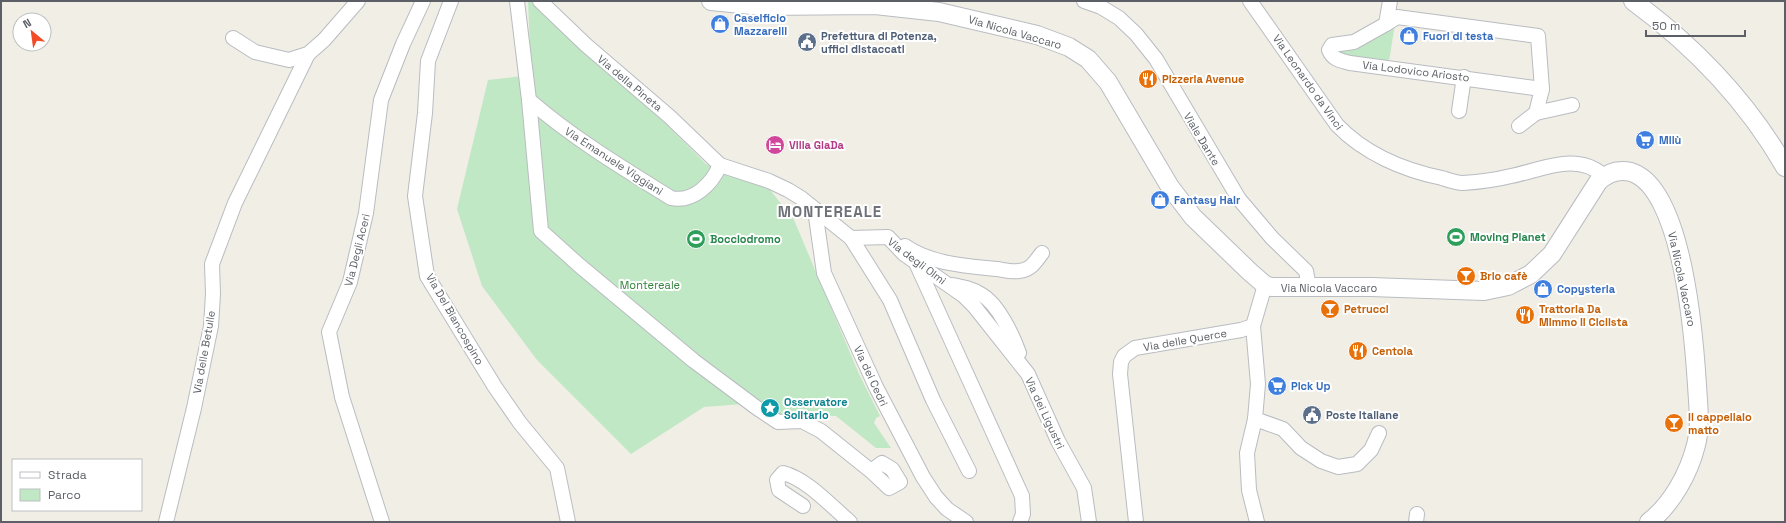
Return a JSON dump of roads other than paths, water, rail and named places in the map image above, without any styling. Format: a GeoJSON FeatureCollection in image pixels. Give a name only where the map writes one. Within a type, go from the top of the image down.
{"type":"FeatureCollection","features":[{"type":"Feature","properties":{"kind":"street","name":"Via delle Betulle"},"geometry":{"type":"LineString","coordinates":[[166,522],[193,415],[211,326],[213,294],[212,264],[235,203],[308,54],[324,40],[358,1]]}},
{"type":"Feature","properties":{"kind":"street","name":"Via Degli Aceri"},"geometry":{"type":"LineString","coordinates":[[382,522],[342,396],[329,332],[350,282],[366,213],[381,100],[403,44],[423,1]]}},
{"type":"Feature","properties":{"kind":"street","name":"Via Del Biancospino"},"geometry":{"type":"LineString","coordinates":[[451,1],[428,61],[425,113],[415,196],[427,276],[495,387],[520,423],[557,468],[568,522]]}},
{"type":"Feature","properties":{"kind":"street"},"geometry":{"type":"LineString","coordinates":[[517,1],[524,71],[529,100],[541,231],[580,266],[694,361],[757,408],[778,422],[802,421],[821,431],[871,471]]}},
{"type":"Feature","properties":{"kind":"street","name":"Via della Pineta"},"geometry":{"type":"LineString","coordinates":[[540,1],[586,45],[670,117],[720,165]]}},
{"type":"Feature","properties":{"kind":"street","name":"Via Nicola Vaccaro"},"geometry":{"type":"LineString","coordinates":[[712,1],[756,6],[937,6],[1037,35],[1068,47],[1088,59],[1108,82],[1159,169],[1180,201],[1209,233],[1265,285],[1279,288],[1484,291],[1508,286],[1530,274],[1549,258],[1598,182],[1604,176],[1617,171],[1636,174],[1650,185],[1661,203],[1670,224],[1676,244],[1686,283],[1694,337],[1698,413],[1696,446],[1683,479],[1669,502],[1650,522]]}},
{"type":"Feature","properties":{"kind":"street","name":"Viale Dante"},"geometry":{"type":"LineString","coordinates":[[1084,1],[1101,7],[1119,18],[1136,34],[1156,59],[1239,199],[1272,238],[1306,271],[1309,288]]}},
{"type":"Feature","properties":{"kind":"street","name":"Via Leonardo da Vinci"},"geometry":{"type":"LineString","coordinates":[[1250,1],[1337,125],[1351,139],[1395,163],[1422,174],[1461,183],[1511,176],[1552,165],[1569,163],[1591,166],[1604,176]]}},
{"type":"Feature","properties":{"kind":"street"},"geometry":{"type":"LineString","coordinates":[[1386,24],[1390,1]]}},
{"type":"Feature","properties":{"kind":"street"},"geometry":{"type":"LineString","coordinates":[[1633,1],[1673,34],[1717,76],[1751,116],[1785,167]]}},
{"type":"Feature","properties":{"kind":"street"},"geometry":{"type":"LineString","coordinates":[[1386,24],[1397,17],[1538,36],[1542,89],[1536,113]]}},
{"type":"Feature","properties":{"kind":"street","name":"Via Lodovico Ariosto"},"geometry":{"type":"LineString","coordinates":[[1386,24],[1354,42],[1332,46],[1329,50],[1331,56],[1335,59],[1350,63],[1464,77],[1542,89]]}},
{"type":"Feature","properties":{"kind":"street","name":"Via delle Betulle"},"geometry":{"type":"LineString","coordinates":[[233,38],[255,52],[289,60],[308,54]]}},
{"type":"Feature","properties":{"kind":"street"},"geometry":{"type":"LineString","coordinates":[[1459,111],[1464,77]]}},
{"type":"Feature","properties":{"kind":"street","name":"Via Emanuele Viggiani"},"geometry":{"type":"LineString","coordinates":[[529,100],[582,143],[670,198],[684,199],[703,189],[711,181],[720,165]]}},
{"type":"Feature","properties":{"kind":"street"},"geometry":{"type":"LineString","coordinates":[[1519,126],[1536,113],[1572,105]]}},
{"type":"Feature","properties":{"kind":"street"},"geometry":{"type":"LineString","coordinates":[[720,165],[769,181],[788,190],[801,198],[850,238],[890,300],[933,400],[969,471]]}},
{"type":"Feature","properties":{"kind":"street","name":"Via dei Cedri"},"geometry":{"type":"LineString","coordinates":[[815,210],[824,273],[876,387],[923,477],[943,505],[966,522]]}},
{"type":"Feature","properties":{"kind":"street"},"geometry":{"type":"LineString","coordinates":[[888,237],[897,239],[914,252],[925,257],[974,267],[1019,271],[1032,266],[1042,253]]}},
{"type":"Feature","properties":{"kind":"street","name":"Via degli Olmi"},"geometry":{"type":"LineString","coordinates":[[850,238],[888,237],[899,249],[917,264],[964,296]]}},
{"type":"Feature","properties":{"kind":"street"},"geometry":{"type":"LineString","coordinates":[[917,264],[1022,496],[1024,514],[1020,522]]}},
{"type":"Feature","properties":{"kind":"street"},"geometry":{"type":"LineString","coordinates":[[945,283],[970,289],[988,298],[1008,330],[1028,374]]}},
{"type":"Feature","properties":{"kind":"street"},"geometry":{"type":"LineString","coordinates":[[1257,522],[1249,490],[1247,453],[1255,419],[1258,384],[1253,326],[1265,285]]}},
{"type":"Feature","properties":{"kind":"street","name":"Via dei Ligustri"},"geometry":{"type":"LineString","coordinates":[[964,296],[974,306],[1028,374],[1058,441],[1084,488],[1089,522]]}},
{"type":"Feature","properties":{"kind":"street","name":"Via delle Querce"},"geometry":{"type":"LineString","coordinates":[[1136,522],[1121,388],[1121,362],[1124,356],[1135,348],[1241,330],[1253,326]]}},
{"type":"Feature","properties":{"kind":"street"},"geometry":{"type":"LineString","coordinates":[[1255,419],[1283,429],[1302,448],[1321,461],[1338,467],[1358,464],[1371,450],[1379,433]]}},
{"type":"Feature","properties":{"kind":"street"},"geometry":{"type":"LineString","coordinates":[[803,506],[779,490],[777,480],[783,473],[791,475],[820,496],[850,522]]}},
{"type":"Feature","properties":{"kind":"place","name":"Caseificio Mazzarelli"},"geometry":{"type":"Point","coordinates":[720,24]}},
{"type":"Feature","properties":{"kind":"place","name":"Fuori di testa"},"geometry":{"type":"Point","coordinates":[1409,36]}},
{"type":"Feature","properties":{"kind":"place","name":"Prefettura di Potenza, uffici distaccati"},"geometry":{"type":"Point","coordinates":[807,42]}},
{"type":"Feature","properties":{"kind":"place","name":"Pizzeria Avenue"},"geometry":{"type":"Point","coordinates":[1148,79]}},
{"type":"Feature","properties":{"kind":"place","name":"Milù"},"geometry":{"type":"Point","coordinates":[1645,140]}},
{"type":"Feature","properties":{"kind":"place","name":"Villa GiaDa"},"geometry":{"type":"Point","coordinates":[775,145]}},
{"type":"Feature","properties":{"kind":"place","name":"Fantasy Hair"},"geometry":{"type":"Point","coordinates":[1160,200]}},
{"type":"Feature","properties":{"kind":"place","name":"Moving Planet"},"geometry":{"type":"Point","coordinates":[1456,237]}},
{"type":"Feature","properties":{"kind":"place","name":"Bocciodromo"},"geometry":{"type":"Point","coordinates":[696,239]}},
{"type":"Feature","properties":{"kind":"place","name":"Brio cafè"},"geometry":{"type":"Point","coordinates":[1466,276]}},
{"type":"Feature","properties":{"kind":"place","name":"Copysteria"},"geometry":{"type":"Point","coordinates":[1543,289]}},
{"type":"Feature","properties":{"kind":"place","name":"Petrucci"},"geometry":{"type":"Point","coordinates":[1330,309]}},
{"type":"Feature","properties":{"kind":"place","name":"Trattoria Da Mimmo Il Ciclista"},"geometry":{"type":"Point","coordinates":[1525,315]}},
{"type":"Feature","properties":{"kind":"place","name":"Centola"},"geometry":{"type":"Point","coordinates":[1358,351]}},
{"type":"Feature","properties":{"kind":"place","name":"Pick Up"},"geometry":{"type":"Point","coordinates":[1277,386]}},
{"type":"Feature","properties":{"kind":"place","name":"Osservatore Solitario"},"geometry":{"type":"Point","coordinates":[770,408]}},
{"type":"Feature","properties":{"kind":"place","name":"Poste italiane"},"geometry":{"type":"Point","coordinates":[1312,415]}},
{"type":"Feature","properties":{"kind":"place","name":"Il cappellaio matto"},"geometry":{"type":"Point","coordinates":[1674,423]}},
{"type":"Feature","properties":{"kind":"district","name":"MONTEREALE"},"geometry":{"type":"Point","coordinates":[830,211]}},
{"type":"Feature","properties":{"kind":"park label","name":"Montereale"},"geometry":{"type":"Point","coordinates":[650,285]}}]}
